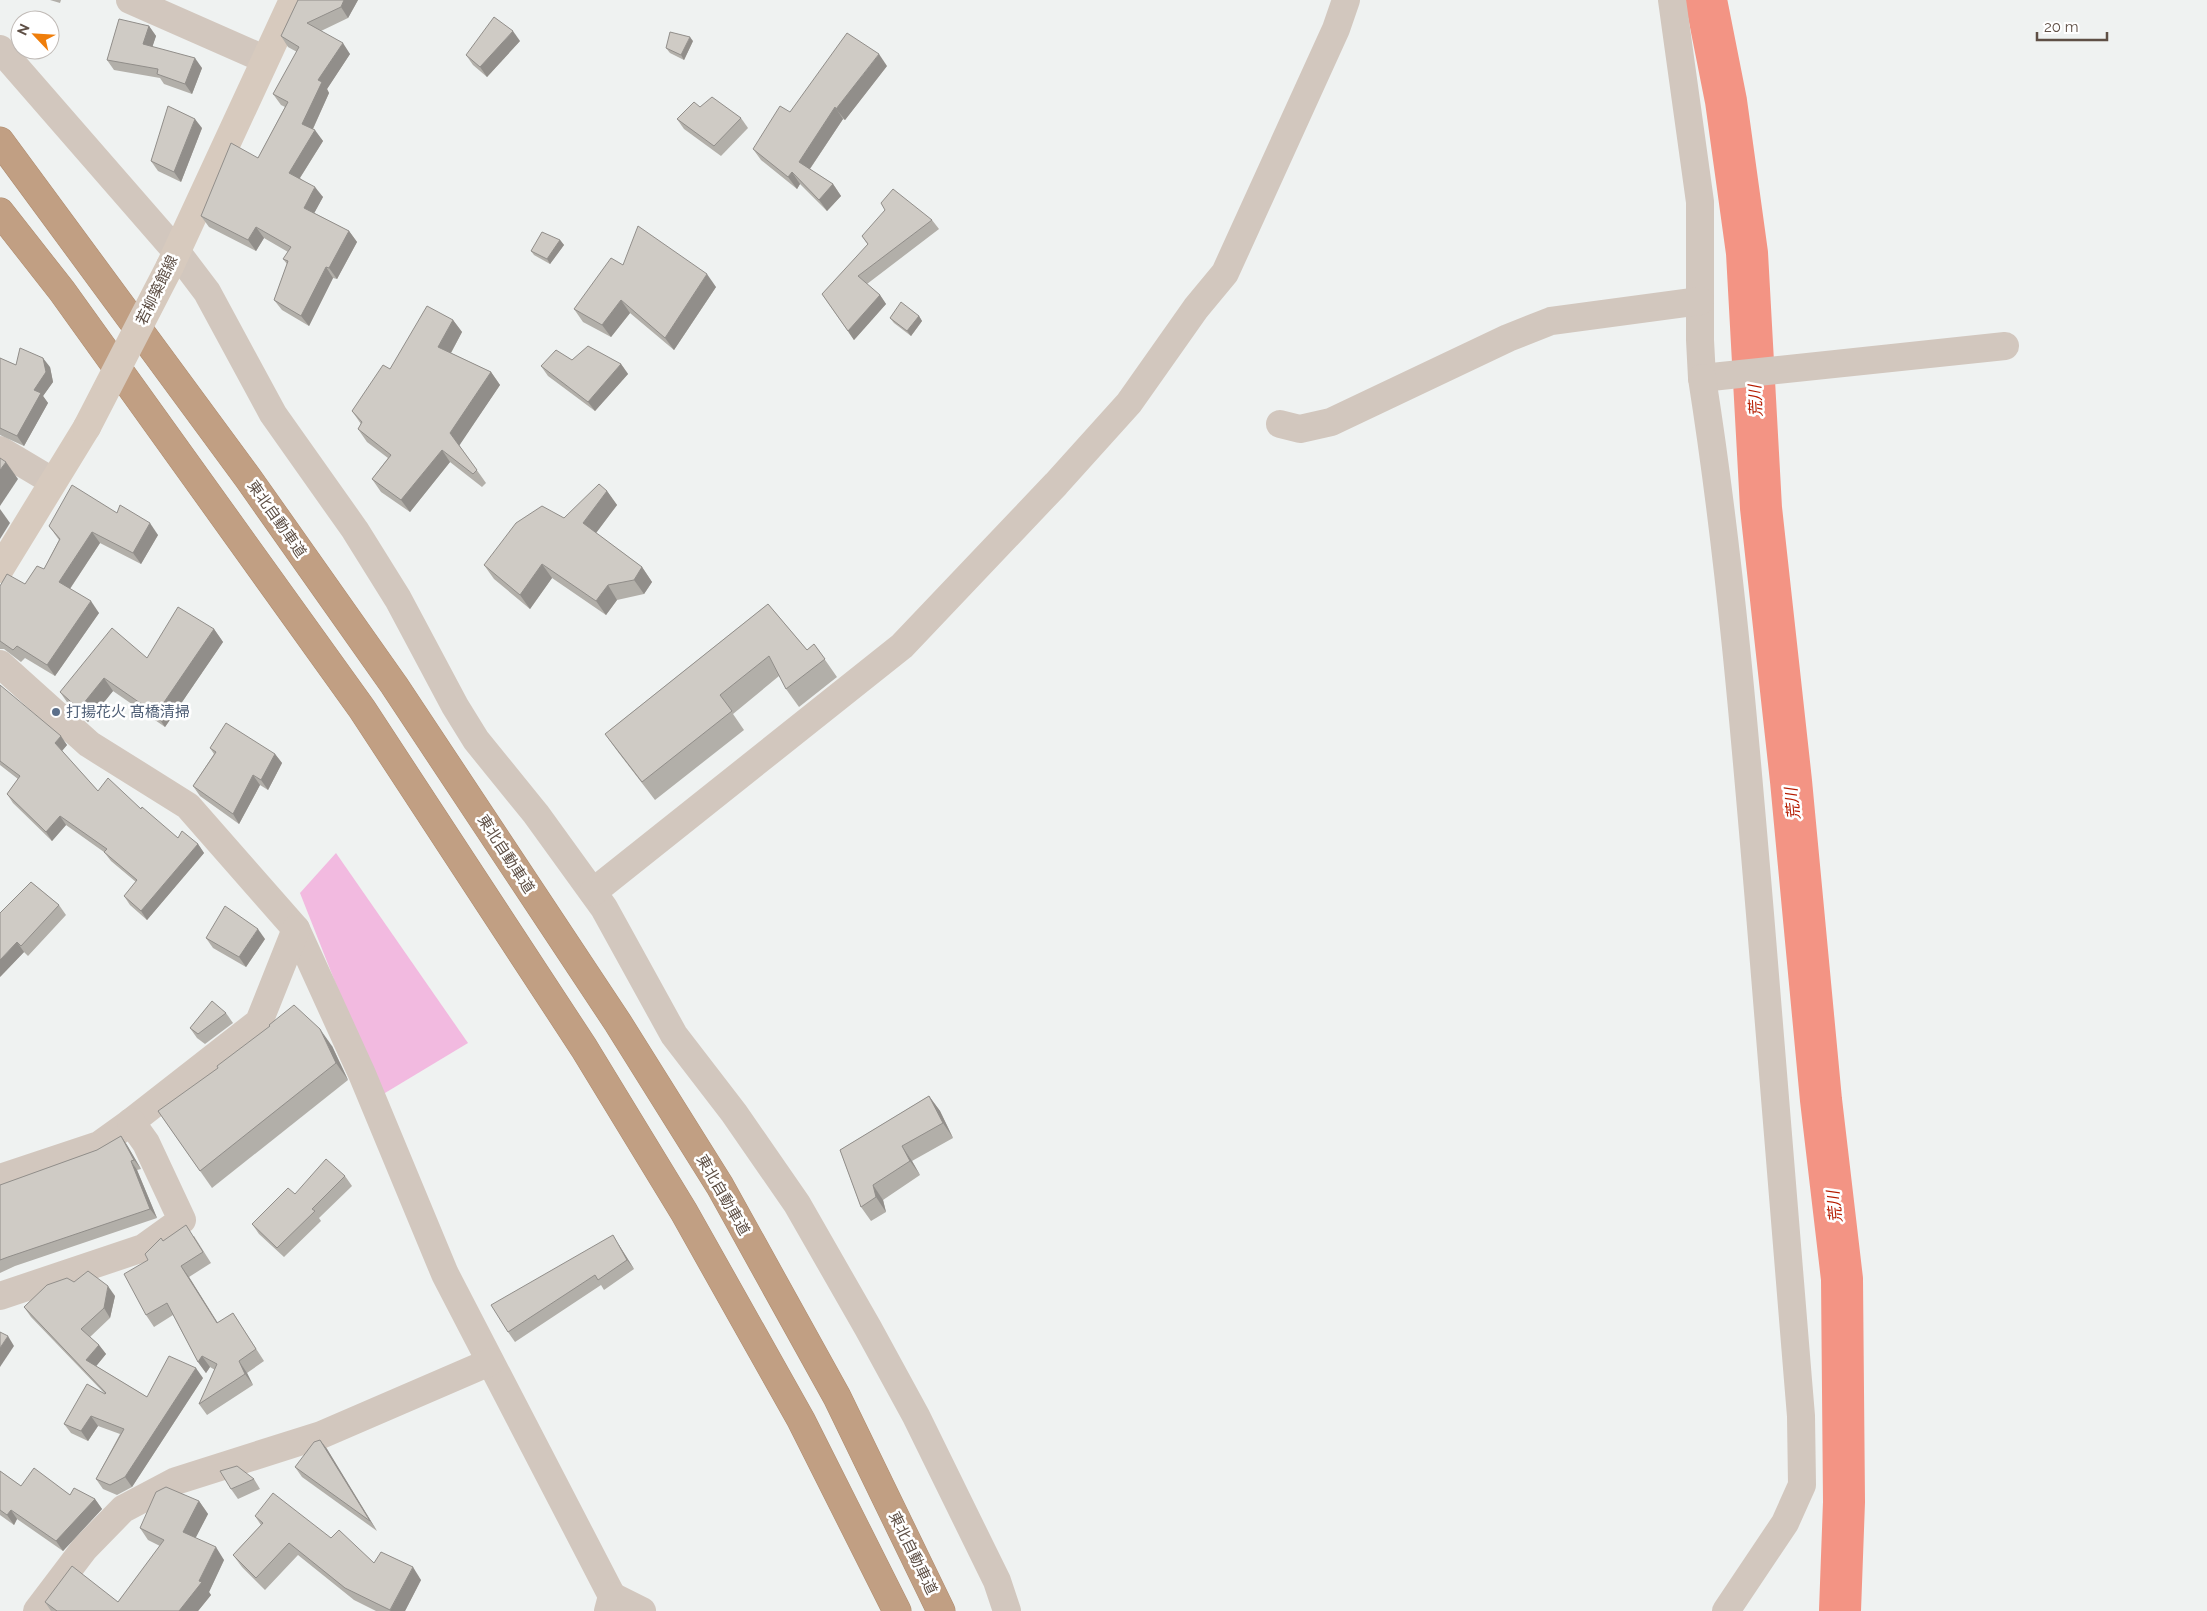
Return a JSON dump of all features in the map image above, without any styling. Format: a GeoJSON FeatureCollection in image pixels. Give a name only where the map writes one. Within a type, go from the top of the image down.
{"type":"FeatureCollection","features":[{"type":"Feature","properties":{"kind":"highway","name":"東北自動車道"},"geometry":{"type":"LineString","coordinates":[[0,141],[242,470],[394,685],[618,1023],[720,1186],[832,1388],[941,1611]]}},
{"type":"Feature","properties":{"kind":"highway"},"geometry":{"type":"LineString","coordinates":[[0,212],[68,299],[362,709],[584,1048],[684,1212],[801,1420],[897,1611]]}},
{"type":"Feature","properties":{"kind":"main road","name":"若柳築館線"},"geometry":{"type":"LineString","coordinates":[[0,569],[52,481],[87,428],[173,258],[293,0]]}},
{"type":"Feature","properties":{"kind":"street"},"geometry":{"type":"LineString","coordinates":[[130,0],[264,60]]}},
{"type":"Feature","properties":{"kind":"street"},"geometry":{"type":"LineString","coordinates":[[593,892],[902,646],[1056,484],[1129,403],[1196,308],[1225,273],[1336,29],[1346,0]]}},
{"type":"Feature","properties":{"kind":"street"},"geometry":{"type":"LineString","coordinates":[[1672,0],[1700,202],[1700,302],[1711,376],[1722,518],[1748,774],[1801,1416],[1802,1485],[1785,1522],[1726,1611]]}},
{"type":"Feature","properties":{"kind":"street"},"geometry":{"type":"LineString","coordinates":[[0,49],[173,258],[207,292],[273,414],[355,530],[393,592],[476,740],[536,814],[593,892],[604,908],[674,1035],[734,1112],[797,1204],[916,1416],[997,1581],[1007,1611]]}},
{"type":"Feature","properties":{"kind":"street"},"geometry":{"type":"LineString","coordinates":[[1280,424],[1300,429],[1330,422],[1508,338],[1551,321],[1700,302]]}},
{"type":"Feature","properties":{"kind":"street"},"geometry":{"type":"LineString","coordinates":[[1711,376],[2005,346]]}},
{"type":"Feature","properties":{"kind":"street"},"geometry":{"type":"LineString","coordinates":[[0,450],[52,481]]}},
{"type":"Feature","properties":{"kind":"street"},"geometry":{"type":"LineString","coordinates":[[0,664],[89,744],[188,806],[296,929],[362,1074],[445,1274],[610,1604],[642,1611]]}},
{"type":"Feature","properties":{"kind":"street"},"geometry":{"type":"LineString","coordinates":[[0,1178],[99,1145],[259,1022],[296,929]]}},
{"type":"Feature","properties":{"kind":"street"},"geometry":{"type":"LineString","coordinates":[[0,1296],[143,1248],[182,1220],[146,1143],[131,1122]]}},
{"type":"Feature","properties":{"kind":"street"},"geometry":{"type":"LineString","coordinates":[[36,1611],[84,1549],[123,1509],[176,1481],[322,1435],[490,1362]]}},
{"type":"Feature","properties":{"kind":"shaded area"},"geometry":{"type":"Polygon","coordinates":[[[336,853],[468,1043],[380,1096],[300,893],[336,853]]]}},
{"type":"Feature","properties":{"kind":"building"},"geometry":{"type":"Polygon","coordinates":[[[298,0],[344,0],[341,7],[307,23],[343,43],[318,80],[322,82],[302,124],[315,130],[289,173],[315,187],[304,208],[349,231],[329,268],[326,267],[301,316],[274,300],[288,261],[283,259],[291,247],[256,227],[248,240],[201,216],[231,143],[258,158],[288,102],[273,94],[299,47],[281,36],[298,0]]]}},
{"type":"Feature","properties":{"kind":"building"},"geometry":{"type":"Polygon","coordinates":[[[494,17],[513,31],[480,67],[466,55],[494,17]]]}},
{"type":"Feature","properties":{"kind":"building"},"geometry":{"type":"Polygon","coordinates":[[[119,19],[149,26],[143,44],[195,58],[185,84],[157,74],[158,69],[107,60],[119,19]]]}},
{"type":"Feature","properties":{"kind":"building"},"geometry":{"type":"Polygon","coordinates":[[[670,32],[690,37],[681,55],[666,48],[670,32]]]}},
{"type":"Feature","properties":{"kind":"building"},"geometry":{"type":"Polygon","coordinates":[[[847,33],[879,54],[836,109],[835,107],[799,162],[833,184],[819,200],[792,172],[788,177],[753,149],[780,106],[790,112],[847,33]]]}},
{"type":"Feature","properties":{"kind":"building"},"geometry":{"type":"Polygon","coordinates":[[[712,97],[741,118],[714,146],[677,119],[694,102],[700,107],[712,97]]]}},
{"type":"Feature","properties":{"kind":"building"},"geometry":{"type":"Polygon","coordinates":[[[168,106],[195,119],[174,172],[151,161],[168,106]]]}},
{"type":"Feature","properties":{"kind":"building"},"geometry":{"type":"Polygon","coordinates":[[[893,189],[932,220],[858,276],[880,295],[848,331],[822,294],[868,244],[862,236],[885,210],[881,203],[893,189]]]}},
{"type":"Feature","properties":{"kind":"building"},"geometry":{"type":"Polygon","coordinates":[[[638,226],[707,274],[665,338],[621,300],[602,325],[574,309],[611,258],[623,265],[638,226]]]}},
{"type":"Feature","properties":{"kind":"building"},"geometry":{"type":"Polygon","coordinates":[[[542,232],[560,240],[547,259],[531,251],[542,232]]]}},
{"type":"Feature","properties":{"kind":"building"},"geometry":{"type":"Polygon","coordinates":[[[901,302],[919,316],[907,331],[890,318],[901,302]]]}},
{"type":"Feature","properties":{"kind":"building"},"geometry":{"type":"Polygon","coordinates":[[[427,306],[453,320],[438,347],[491,372],[450,433],[477,470],[473,474],[442,450],[401,500],[372,479],[391,455],[358,429],[362,422],[352,411],[383,365],[390,369],[427,306]]]}},
{"type":"Feature","properties":{"kind":"building"},"geometry":{"type":"Polygon","coordinates":[[[588,346],[621,364],[588,402],[541,366],[556,350],[572,360],[588,346]]]}},
{"type":"Feature","properties":{"kind":"building"},"geometry":{"type":"Polygon","coordinates":[[[20,348],[43,358],[46,372],[34,390],[41,393],[17,436],[0,428],[0,358],[16,365],[20,348]]]}},
{"type":"Feature","properties":{"kind":"building"},"geometry":{"type":"Polygon","coordinates":[[[0,458],[6,462],[0,470],[0,458]]]}},
{"type":"Feature","properties":{"kind":"building"},"geometry":{"type":"Polygon","coordinates":[[[599,484],[607,491],[583,523],[642,567],[634,580],[608,585],[596,601],[542,564],[520,595],[484,565],[516,523],[542,506],[564,518],[599,484]]]}},
{"type":"Feature","properties":{"kind":"building"},"geometry":{"type":"Polygon","coordinates":[[[72,485],[117,513],[120,505],[150,523],[133,553],[92,532],[59,582],[91,601],[47,665],[17,646],[13,650],[0,641],[0,586],[7,574],[25,584],[37,566],[44,569],[60,539],[49,526],[72,485]]]}},
{"type":"Feature","properties":{"kind":"building"},"geometry":{"type":"Polygon","coordinates":[[[768,604],[807,650],[814,644],[825,659],[786,689],[769,656],[720,695],[732,711],[642,782],[605,734],[768,604]]]}},
{"type":"Feature","properties":{"kind":"building"},"geometry":{"type":"Polygon","coordinates":[[[178,607],[214,629],[156,714],[104,678],[79,709],[60,692],[112,628],[147,658],[178,607]]]}},
{"type":"Feature","properties":{"kind":"building"},"geometry":{"type":"Polygon","coordinates":[[[0,685],[61,736],[55,743],[98,791],[108,778],[141,809],[142,807],[178,838],[182,831],[198,844],[141,911],[124,896],[137,880],[104,852],[107,849],[60,816],[46,832],[7,794],[20,776],[0,761],[0,685]]]}},
{"type":"Feature","properties":{"kind":"building"},"geometry":{"type":"Polygon","coordinates":[[[226,723],[275,754],[261,780],[253,775],[233,814],[193,786],[216,752],[210,748],[226,723]]]}},
{"type":"Feature","properties":{"kind":"building"},"geometry":{"type":"Polygon","coordinates":[[[31,882],[59,905],[21,946],[17,942],[0,960],[0,913],[31,882]]]}},
{"type":"Feature","properties":{"kind":"building"},"geometry":{"type":"Polygon","coordinates":[[[225,906],[258,929],[239,957],[206,938],[225,906]]]}},
{"type":"Feature","properties":{"kind":"building"},"geometry":{"type":"Polygon","coordinates":[[[212,1001],[226,1013],[198,1034],[190,1028],[212,1001]]]}},
{"type":"Feature","properties":{"kind":"building"},"geometry":{"type":"Polygon","coordinates":[[[294,1005],[320,1029],[336,1063],[200,1171],[158,1111],[218,1068],[217,1066],[270,1026],[294,1005]]]}},
{"type":"Feature","properties":{"kind":"building"},"geometry":{"type":"Polygon","coordinates":[[[929,1096],[943,1123],[902,1146],[910,1161],[873,1185],[876,1197],[861,1207],[840,1150],[929,1096]]]}},
{"type":"Feature","properties":{"kind":"building"},"geometry":{"type":"Polygon","coordinates":[[[121,1136],[134,1160],[131,1161],[150,1209],[0,1260],[0,1185],[97,1150],[121,1136]]]}},
{"type":"Feature","properties":{"kind":"building"},"geometry":{"type":"Polygon","coordinates":[[[326,1159],[345,1176],[312,1209],[315,1211],[277,1248],[252,1224],[288,1188],[295,1194],[326,1159]]]}},
{"type":"Feature","properties":{"kind":"building"},"geometry":{"type":"Polygon","coordinates":[[[186,1225],[203,1252],[181,1266],[217,1323],[233,1313],[256,1349],[239,1361],[245,1374],[199,1404],[217,1364],[202,1356],[198,1362],[167,1303],[146,1315],[124,1274],[148,1260],[145,1254],[161,1238],[163,1241],[186,1225]]]}},
{"type":"Feature","properties":{"kind":"building"},"geometry":{"type":"Polygon","coordinates":[[[613,1235],[627,1260],[598,1280],[595,1275],[508,1332],[491,1305],[613,1235]]]}},
{"type":"Feature","properties":{"kind":"building"},"geometry":{"type":"Polygon","coordinates":[[[88,1271],[108,1286],[104,1308],[81,1329],[99,1345],[86,1360],[147,1397],[169,1356],[196,1368],[125,1477],[110,1485],[96,1479],[124,1429],[91,1416],[81,1431],[64,1424],[87,1384],[106,1393],[24,1307],[47,1285],[67,1278],[74,1282],[88,1271]]]}},
{"type":"Feature","properties":{"kind":"building"},"geometry":{"type":"Polygon","coordinates":[[[0,1332],[8,1336],[0,1348],[0,1332]]]}},
{"type":"Feature","properties":{"kind":"building"},"geometry":{"type":"Polygon","coordinates":[[[320,1440],[370,1521],[295,1467],[314,1442],[320,1440]]]}},
{"type":"Feature","properties":{"kind":"building"},"geometry":{"type":"Polygon","coordinates":[[[237,1466],[254,1479],[231,1489],[220,1471],[237,1466]]]}},
{"type":"Feature","properties":{"kind":"building"},"geometry":{"type":"Polygon","coordinates":[[[34,1468],[70,1495],[74,1488],[95,1499],[56,1541],[11,1510],[7,1515],[0,1510],[0,1471],[21,1486],[34,1468]]]}},
{"type":"Feature","properties":{"kind":"building"},"geometry":{"type":"Polygon","coordinates":[[[166,1487],[199,1501],[183,1532],[216,1547],[199,1581],[202,1582],[179,1611],[57,1611],[45,1602],[72,1566],[118,1602],[164,1540],[140,1528],[156,1492],[166,1487]]]}},
{"type":"Feature","properties":{"kind":"building"},"geometry":{"type":"Polygon","coordinates":[[[273,1493],[331,1538],[339,1530],[374,1563],[381,1552],[413,1567],[390,1610],[345,1588],[289,1543],[256,1578],[233,1555],[263,1523],[255,1516],[273,1493]]]}},
{"type":"Feature","properties":{"kind":"waterway","name":"荒川"},"geometry":{"type":"LineString","coordinates":[[1706,0],[1726,101],[1747,253],[1761,508],[1791,781],[1821,1100],[1842,1279],[1844,1502],[1840,1611]]}},
{"type":"Feature","properties":{"kind":"place","name":"打揚花火 髙橋清掃"},"geometry":{"type":"Point","coordinates":[56,712]}}]}
